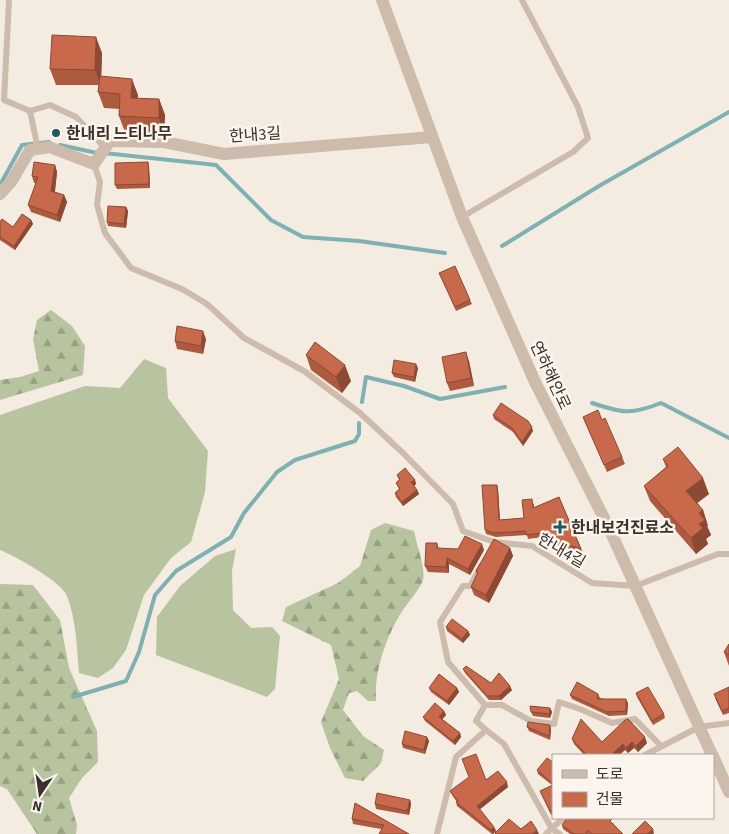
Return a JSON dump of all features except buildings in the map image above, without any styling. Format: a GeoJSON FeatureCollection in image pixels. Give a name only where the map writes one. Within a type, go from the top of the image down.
{"type":"FeatureCollection","features":[{"type":"Feature","properties":{"kind":"street","name":"연하해안로"},"geometry":{"type":"LineString","coordinates":[[382,0],[462,217],[535,382],[608,526],[712,754]]}},
{"type":"Feature","properties":{"kind":"street","name":"한내3길"},"geometry":{"type":"LineString","coordinates":[[105,148],[110,141],[164,142],[224,154],[432,137]]}},
{"type":"Feature","properties":{"kind":"street"},"geometry":{"type":"LineString","coordinates":[[0,194],[11,182],[30,150],[49,147],[94,164],[105,148]]}},
{"type":"Feature","properties":{"kind":"street","name":"연하해안로"},"geometry":{"type":"LineString","coordinates":[[714,758],[729,792]]}},
{"type":"Feature","properties":{"kind":"lane"},"geometry":{"type":"LineString","coordinates":[[9,0],[4,100],[30,111],[50,104],[76,117],[105,148]]}},
{"type":"Feature","properties":{"kind":"lane"},"geometry":{"type":"LineString","coordinates":[[462,217],[573,152],[588,138],[578,107],[522,0]]}},
{"type":"Feature","properties":{"kind":"lane"},"geometry":{"type":"LineString","coordinates":[[30,111],[38,149]]}},
{"type":"Feature","properties":{"kind":"lane","name":"한내4길"},"geometry":{"type":"LineString","coordinates":[[94,164],[100,182],[97,205],[105,233],[131,268],[182,289],[207,304],[244,338],[304,371],[352,407],[403,453],[453,504],[464,531],[494,542],[532,546],[592,583],[635,586]]}},
{"type":"Feature","properties":{"kind":"lane"},"geometry":{"type":"LineString","coordinates":[[489,551],[494,542]]}},
{"type":"Feature","properties":{"kind":"lane"},"geometry":{"type":"LineString","coordinates":[[635,586],[718,554],[729,554]]}},
{"type":"Feature","properties":{"kind":"lane"},"geometry":{"type":"LineString","coordinates":[[484,560],[470,586],[463,586],[440,622],[448,662],[485,705],[502,705],[531,721],[554,724],[559,702],[612,723],[635,719],[661,746]]}},
{"type":"Feature","properties":{"kind":"lane"},"geometry":{"type":"LineString","coordinates":[[485,705],[476,721],[504,744],[552,829],[560,834]]}},
{"type":"Feature","properties":{"kind":"lane"},"geometry":{"type":"LineString","coordinates":[[647,754],[700,727],[729,723]]}},
{"type":"Feature","properties":{"kind":"lane"},"geometry":{"type":"LineString","coordinates":[[437,834],[456,757],[486,730]]}},
{"type":"Feature","properties":{"kind":"lane"},"geometry":{"type":"LineString","coordinates":[[546,834],[562,819]]}},
{"type":"Feature","properties":{"kind":"green space"},"geometry":{"type":"Polygon","coordinates":[[[51,310],[72,326],[85,346],[83,375],[0,400],[0,380],[20,377],[39,371],[33,339],[37,320],[51,310]]]}},
{"type":"Feature","properties":{"kind":"green space"},"geometry":{"type":"Polygon","coordinates":[[[144,359],[166,368],[168,398],[208,451],[205,492],[191,542],[171,558],[144,595],[126,650],[113,668],[98,678],[79,673],[74,624],[70,605],[63,590],[37,570],[0,550],[0,415],[85,386],[120,388],[144,359]]]}},
{"type":"Feature","properties":{"kind":"green space"},"geometry":{"type":"Polygon","coordinates":[[[385,523],[414,531],[424,575],[416,593],[401,613],[390,633],[379,667],[376,701],[368,701],[357,691],[349,693],[343,710],[363,736],[384,750],[381,763],[363,781],[345,778],[330,748],[321,722],[339,679],[331,645],[282,621],[286,607],[338,583],[360,566],[371,530],[385,523]]]}},
{"type":"Feature","properties":{"kind":"green space"},"geometry":{"type":"Polygon","coordinates":[[[236,549],[232,571],[233,610],[251,628],[272,627],[280,636],[275,689],[267,697],[156,655],[157,617],[180,586],[215,556],[236,549]]]}},
{"type":"Feature","properties":{"kind":"green space"},"geometry":{"type":"Polygon","coordinates":[[[0,584],[33,585],[60,620],[69,668],[97,731],[98,762],[82,778],[69,798],[77,825],[76,834],[37,834],[7,789],[0,786],[0,584]]]}},
{"type":"Feature","properties":{"kind":"waterway"},"geometry":{"type":"LineString","coordinates":[[502,246],[599,186],[729,112]]}},
{"type":"Feature","properties":{"kind":"waterway"},"geometry":{"type":"LineString","coordinates":[[0,185],[22,145],[49,142]]}},
{"type":"Feature","properties":{"kind":"waterway"},"geometry":{"type":"LineString","coordinates":[[60,145],[97,153]]}},
{"type":"Feature","properties":{"kind":"waterway"},"geometry":{"type":"LineString","coordinates":[[104,153],[216,165],[271,220],[303,237],[359,241],[445,253]]}},
{"type":"Feature","properties":{"kind":"waterway"},"geometry":{"type":"LineString","coordinates":[[362,402],[366,377],[404,386],[440,399],[505,387]]}},
{"type":"Feature","properties":{"kind":"waterway"},"geometry":{"type":"LineString","coordinates":[[592,403],[619,411],[634,411],[661,403],[729,438]]}},
{"type":"Feature","properties":{"kind":"waterway"},"geometry":{"type":"LineString","coordinates":[[73,697],[126,681],[139,652],[155,595],[176,571],[231,537],[244,513],[277,472],[295,460],[355,441],[359,434],[359,423]]}},
{"type":"Feature","properties":{"kind":"place","name":"한내리 느티나무"},"geometry":{"type":"Point","coordinates":[56,133]}},
{"type":"Feature","properties":{"kind":"place","name":"한내보건진료소"},"geometry":{"type":"Point","coordinates":[560,527]}}]}
